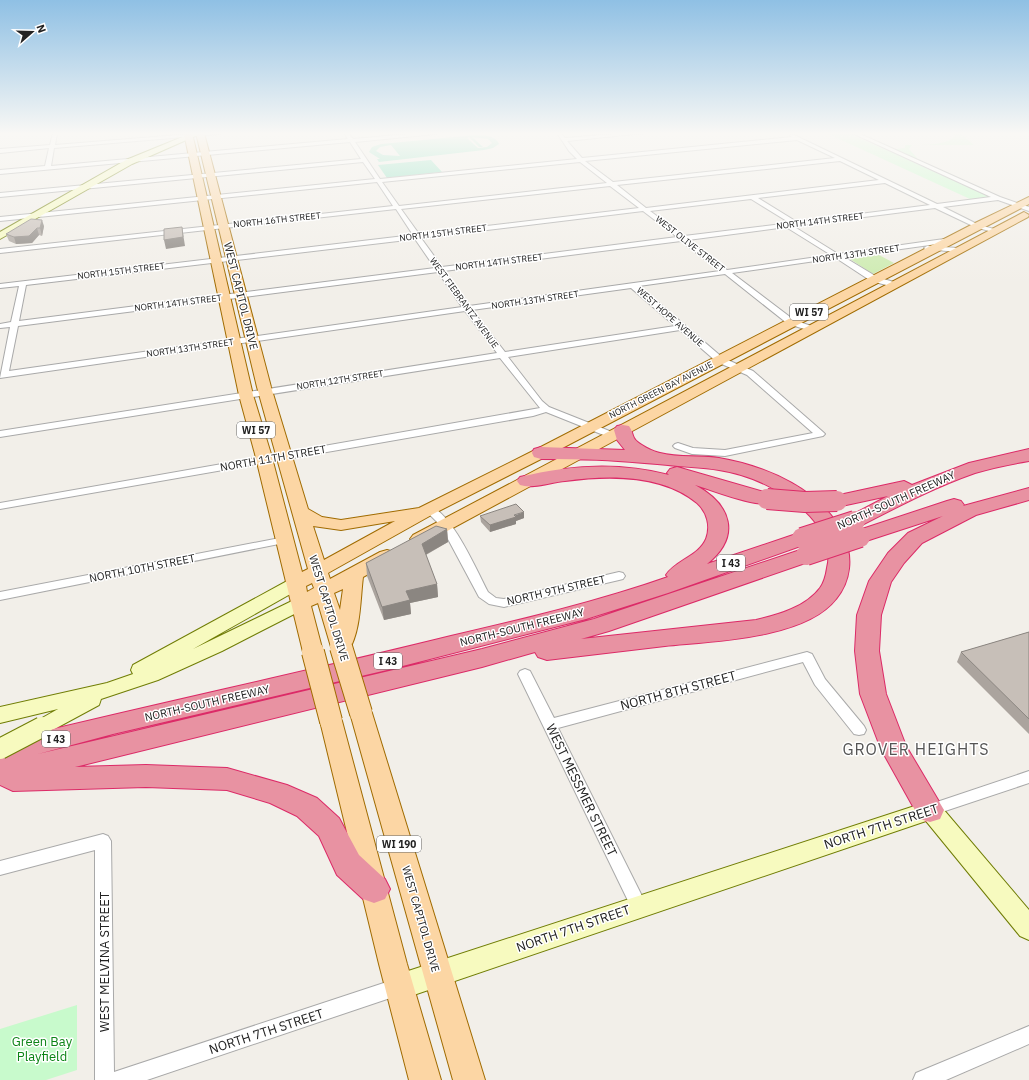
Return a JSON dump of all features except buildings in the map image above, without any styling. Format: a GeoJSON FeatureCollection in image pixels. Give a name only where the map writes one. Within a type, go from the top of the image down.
{"type":"FeatureCollection","features":[{"type":"Feature","properties":{"kind":"highway"},"geometry":{"type":"LineString","coordinates":[[482,658],[756,628],[794,616],[814,605],[828,594],[836,579],[840,564],[839,549],[827,522],[815,509],[789,491],[756,474],[674,453],[641,451],[630,445],[624,437],[618,433]]}},
{"type":"Feature","properties":{"kind":"highway"},"geometry":{"type":"LineString","coordinates":[[541,453],[674,453]]}},
{"type":"Feature","properties":{"kind":"highway"},"geometry":{"type":"LineString","coordinates":[[584,454],[594,457],[642,463],[752,496],[767,499],[806,502],[837,502],[894,490],[957,473]]}},
{"type":"Feature","properties":{"kind":"highway","name":"NORTH-SOUTH FREEWAY"},"geometry":{"type":"LineString","coordinates":[[857,529],[918,489],[957,473],[989,463],[1029,455]]}},
{"type":"Feature","properties":{"kind":"highway"},"geometry":{"type":"LineString","coordinates":[[527,481],[577,473],[628,473],[666,480],[696,493],[710,505],[718,518],[719,531],[715,544],[706,553],[660,588]]}},
{"type":"Feature","properties":{"kind":"highway","name":"NORTH-SOUTH FREEWAY"},"geometry":{"type":"LineString","coordinates":[[0,774],[482,658],[601,625],[804,547],[857,529],[990,493],[1029,485]]}},
{"type":"Feature","properties":{"kind":"highway"},"geometry":{"type":"LineString","coordinates":[[930,810],[894,749],[873,694],[867,651],[869,615],[880,582],[896,558],[915,538],[969,510],[1029,494]]}},
{"type":"Feature","properties":{"kind":"highway","name":"NORTH-SOUTH FREEWAY"},"geometry":{"type":"LineString","coordinates":[[0,754],[113,724],[387,661],[586,611],[660,588],[804,547]]}},
{"type":"Feature","properties":{"kind":"highway"},"geometry":{"type":"LineString","coordinates":[[0,749],[113,724]]}},
{"type":"Feature","properties":{"kind":"highway"},"geometry":{"type":"LineString","coordinates":[[0,780],[146,776],[227,779],[277,792],[307,807],[329,827],[348,865],[374,889]]}},
{"type":"Feature","properties":{"kind":"main road","name":"WEST CAPITOL DRIVE"},"geometry":{"type":"LineString","coordinates":[[199,183],[246,395],[285,540],[300,604],[421,1073]]}},
{"type":"Feature","properties":{"kind":"main road","name":"WEST CAPITOL DRIVE"},"geometry":{"type":"LineString","coordinates":[[213,183],[240,295],[283,456],[469,1080]]}},
{"type":"Feature","properties":{"kind":"main road","name":"NORTH GREEN BAY AVENUE"},"geometry":{"type":"LineString","coordinates":[[295,584],[321,581],[354,574],[527,481],[584,454],[618,433],[894,285],[954,245],[977,226],[1023,208],[1029,200]]}},
{"type":"Feature","properties":{"kind":"main road","name":"NORTH GREEN BAY AVENUE"},"geometry":{"type":"LineString","coordinates":[[300,604],[321,581],[429,510],[934,249],[954,245],[996,231],[1029,213]]}},
{"type":"Feature","properties":{"kind":"main road","name":"WI 57"},"geometry":{"type":"LineString","coordinates":[[300,512],[317,522],[341,525],[429,510]]}},
{"type":"Feature","properties":{"kind":"main road"},"geometry":{"type":"LineString","coordinates":[[341,647],[348,622],[354,574]]}},
{"type":"Feature","properties":{"kind":"street"},"geometry":{"type":"LineString","coordinates":[[0,236],[90,183]]}},
{"type":"Feature","properties":{"kind":"street"},"geometry":{"type":"LineString","coordinates":[[0,195],[114,183]]}},
{"type":"Feature","properties":{"kind":"street"},"geometry":{"type":"LineString","coordinates":[[0,220],[355,183]]}},
{"type":"Feature","properties":{"kind":"street","name":"WEST FIEBRANTZ AVENUE"},"geometry":{"type":"LineString","coordinates":[[380,183],[440,270],[538,404],[546,409],[590,426],[618,433]]}},
{"type":"Feature","properties":{"kind":"street","name":"NORTH 16TH STREET"},"geometry":{"type":"LineString","coordinates":[[0,251],[617,183]]}},
{"type":"Feature","properties":{"kind":"street","name":"NORTH 15TH STREET"},"geometry":{"type":"LineString","coordinates":[[0,286],[865,183]]}},
{"type":"Feature","properties":{"kind":"street"},"geometry":{"type":"LineString","coordinates":[[890,183],[977,226],[996,231]]}},
{"type":"Feature","properties":{"kind":"street"},"geometry":{"type":"LineString","coordinates":[[966,183],[1023,208]]}},
{"type":"Feature","properties":{"kind":"street","name":"WEST OLIVE STREET"},"geometry":{"type":"LineString","coordinates":[[612,184],[792,322],[811,329]]}},
{"type":"Feature","properties":{"kind":"street"},"geometry":{"type":"LineString","coordinates":[[752,197],[796,224]]}},
{"type":"Feature","properties":{"kind":"street","name":"NORTH 14TH STREET"},"geometry":{"type":"LineString","coordinates":[[0,326],[998,198]]}},
{"type":"Feature","properties":{"kind":"street"},"geometry":{"type":"LineString","coordinates":[[787,225],[874,279],[894,285]]}},
{"type":"Feature","properties":{"kind":"street","name":"NORTH 13TH STREET"},"geometry":{"type":"LineString","coordinates":[[2,375],[907,247],[954,245]]}},
{"type":"Feature","properties":{"kind":"street"},"geometry":{"type":"LineString","coordinates":[[907,247],[934,249]]}},
{"type":"Feature","properties":{"kind":"street"},"geometry":{"type":"LineString","coordinates":[[2,375],[23,283]]}},
{"type":"Feature","properties":{"kind":"street","name":"WEST HOPE AVENUE"},"geometry":{"type":"LineString","coordinates":[[634,286],[720,360],[750,373],[820,434],[725,453],[692,451],[674,453]]}},
{"type":"Feature","properties":{"kind":"street","name":"NORTH 12TH STREET"},"geometry":{"type":"LineString","coordinates":[[0,434],[681,328]]}},
{"type":"Feature","properties":{"kind":"street","name":"NORTH 11TH STREET"},"geometry":{"type":"LineString","coordinates":[[0,506],[533,413],[546,409]]}},
{"type":"Feature","properties":{"kind":"street"},"geometry":{"type":"LineString","coordinates":[[429,510],[446,524]]}},
{"type":"Feature","properties":{"kind":"street","name":"NORTH 9TH STREET"},"geometry":{"type":"LineString","coordinates":[[446,524],[483,594],[493,601],[504,603],[619,576]]}},
{"type":"Feature","properties":{"kind":"street","name":"NORTH 10TH STREET"},"geometry":{"type":"LineString","coordinates":[[0,596],[285,540]]}},
{"type":"Feature","properties":{"kind":"street"},"geometry":{"type":"LineString","coordinates":[[0,749],[110,690],[146,666],[295,584]]}},
{"type":"Feature","properties":{"kind":"street"},"geometry":{"type":"LineString","coordinates":[[0,715],[110,690],[151,675],[216,646],[300,604]]}},
{"type":"Feature","properties":{"kind":"street","name":"NORTH 8TH STREET"},"geometry":{"type":"LineString","coordinates":[[549,725],[784,662],[808,657],[820,682],[860,730]]}},
{"type":"Feature","properties":{"kind":"street","name":"WEST MESSMER STREET"},"geometry":{"type":"LineString","coordinates":[[524,674],[639,906]]}},
{"type":"Feature","properties":{"kind":"street","name":"NORTH 7TH STREET"},"geometry":{"type":"LineString","coordinates":[[118,1080],[1029,777]]}},
{"type":"Feature","properties":{"kind":"street"},"geometry":{"type":"LineString","coordinates":[[930,810],[1029,928]]}},
{"type":"Feature","properties":{"kind":"street","name":"WEST MELVINA STREET"},"geometry":{"type":"LineString","coordinates":[[0,868],[103,841],[105,1080]]}},
{"type":"Feature","properties":{"kind":"street"},"geometry":{"type":"LineString","coordinates":[[923,1080],[1029,1035]]}},
{"type":"Feature","properties":{"kind":"green space"},"geometry":{"type":"Polygon","coordinates":[[[936,183],[960,183],[990,197],[970,199],[936,183]]]}},
{"type":"Feature","properties":{"kind":"green space"},"geometry":{"type":"Polygon","coordinates":[[[879,255],[894,263],[873,274],[850,259],[879,255]]]}},
{"type":"Feature","properties":{"kind":"green space","name":"Green Bay Playfield"},"geometry":{"type":"Polygon","coordinates":[[[77,1005],[77,1070],[46,1080],[0,1080],[0,1029],[77,1005]]]}},
{"type":"Feature","properties":{"kind":"district","name":"GROVER HEIGHTS"},"geometry":{"type":"Point","coordinates":[916,749]}}]}
